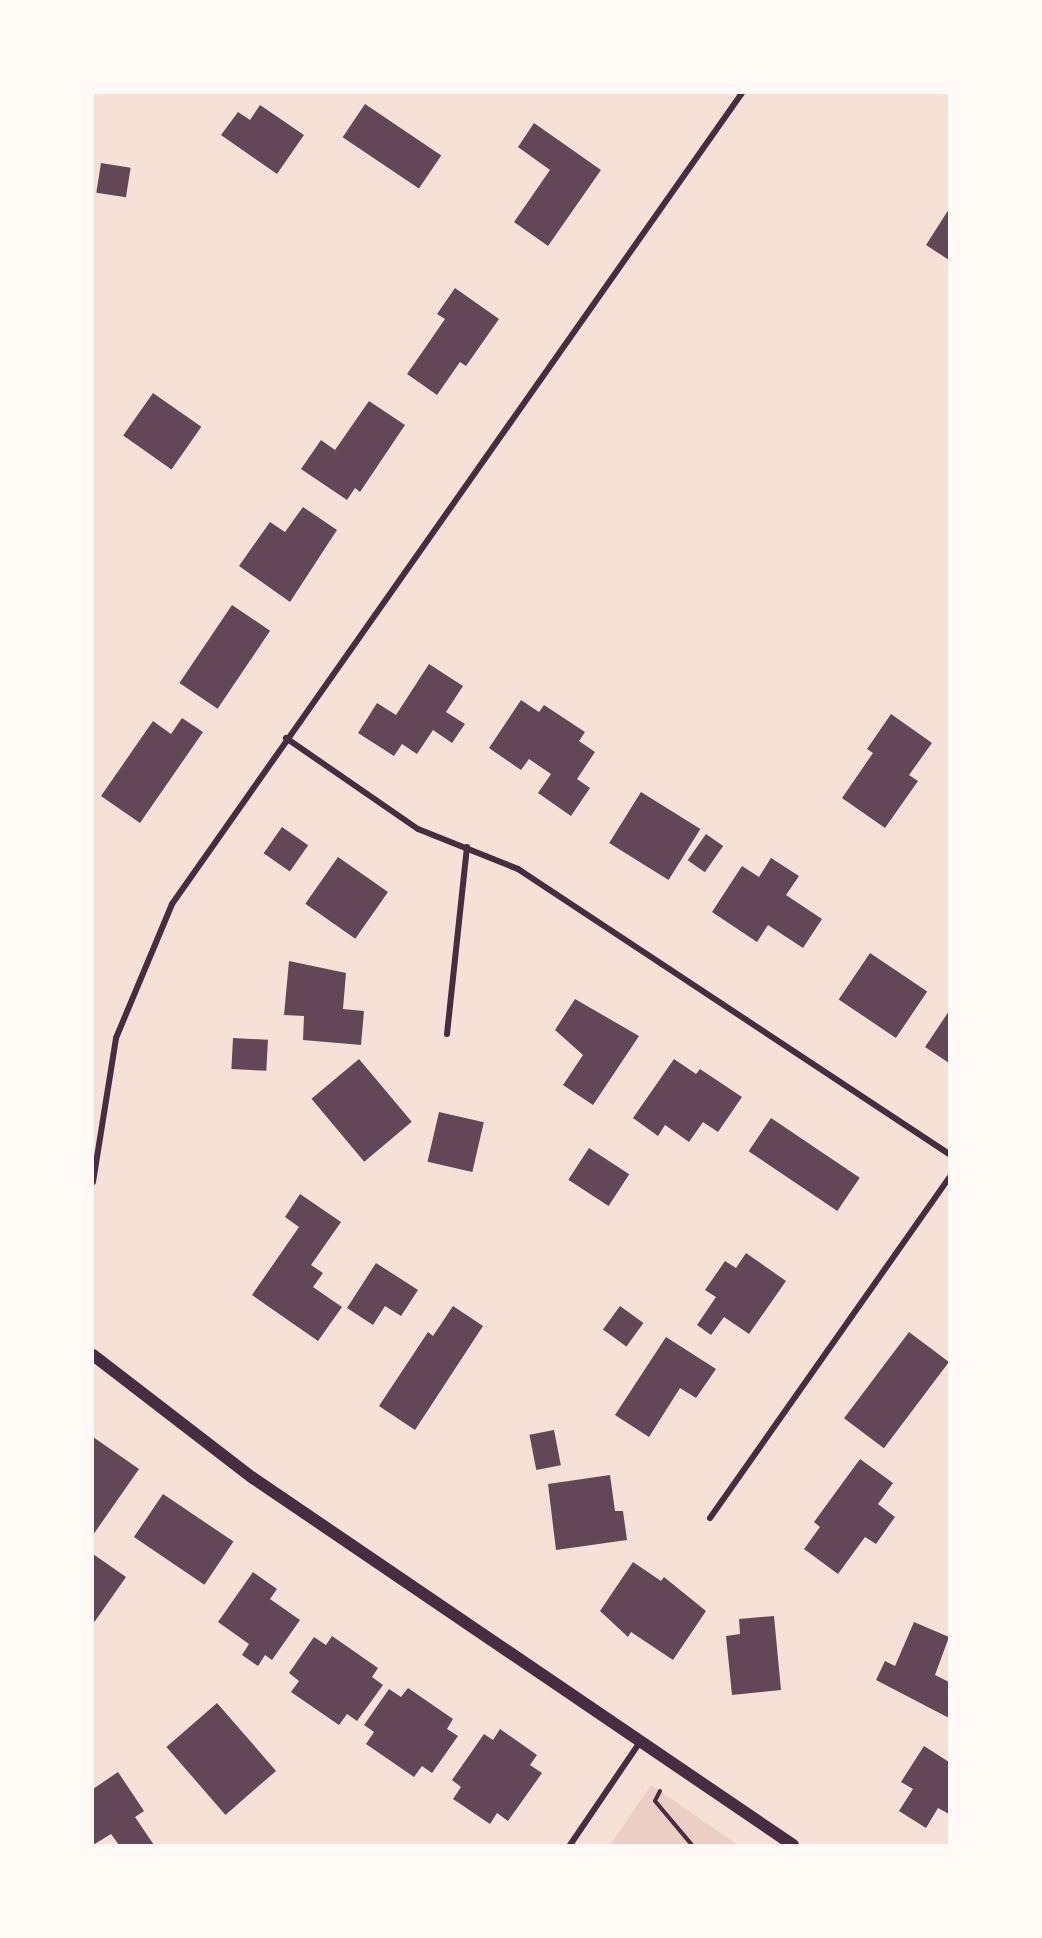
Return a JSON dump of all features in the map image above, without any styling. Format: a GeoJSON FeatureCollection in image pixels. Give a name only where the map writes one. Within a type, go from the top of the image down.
{"type":"FeatureCollection","features":[{"type":"Feature","properties":{"kind":"main road"},"geometry":{"type":"LineString","coordinates":[[93,1355],[253,1478],[793,1845]]}},
{"type":"Feature","properties":{"kind":"street"},"geometry":{"type":"LineString","coordinates":[[93,1182],[116,1038],[172,904],[286,738],[742,93]]}},
{"type":"Feature","properties":{"kind":"street"},"geometry":{"type":"LineString","coordinates":[[286,738],[418,829],[518,869],[949,1154]]}},
{"type":"Feature","properties":{"kind":"street"},"geometry":{"type":"LineString","coordinates":[[447,1034],[467,847]]}},
{"type":"Feature","properties":{"kind":"street"},"geometry":{"type":"LineString","coordinates":[[710,1518],[949,1178]]}},
{"type":"Feature","properties":{"kind":"street"},"geometry":{"type":"LineString","coordinates":[[570,1845],[640,1742]]}},
{"type":"Feature","properties":{"kind":"path"},"geometry":{"type":"LineString","coordinates":[[660,1791],[655,1801],[692,1845]]}},
{"type":"Feature","properties":{"kind":"shaded area"},"geometry":{"type":"Polygon","coordinates":[[[651,1785],[738,1845],[610,1845],[651,1785]]]}},
{"type":"Feature","properties":{"kind":"building"},"geometry":{"type":"Polygon","coordinates":[[[365,104],[441,155],[419,189],[343,137],[365,104]]]}},
{"type":"Feature","properties":{"kind":"building"},"geometry":{"type":"Polygon","coordinates":[[[260,105],[304,135],[277,174],[221,135],[238,112],[250,120],[260,105]]]}},
{"type":"Feature","properties":{"kind":"building"},"geometry":{"type":"Polygon","coordinates":[[[534,123],[601,170],[548,246],[514,222],[550,170],[518,147],[534,123]]]}},
{"type":"Feature","properties":{"kind":"building"},"geometry":{"type":"Polygon","coordinates":[[[101,163],[131,168],[126,197],[96,193],[101,163]]]}},
{"type":"Feature","properties":{"kind":"building"},"geometry":{"type":"Polygon","coordinates":[[[949,209],[949,260],[926,245],[949,209]]]}},
{"type":"Feature","properties":{"kind":"building"},"geometry":{"type":"Polygon","coordinates":[[[455,288],[499,319],[466,366],[460,362],[437,395],[407,374],[445,319],[437,314],[455,288]]]}},
{"type":"Feature","properties":{"kind":"building"},"geometry":{"type":"Polygon","coordinates":[[[153,393],[201,427],[172,469],[123,436],[153,393]]]}},
{"type":"Feature","properties":{"kind":"building"},"geometry":{"type":"Polygon","coordinates":[[[369,401],[405,425],[360,492],[355,488],[347,500],[301,469],[321,440],[335,450],[369,401]]]}},
{"type":"Feature","properties":{"kind":"building"},"geometry":{"type":"Polygon","coordinates":[[[303,507],[337,530],[290,602],[239,566],[270,522],[285,532],[303,507]]]}},
{"type":"Feature","properties":{"kind":"building"},"geometry":{"type":"Polygon","coordinates":[[[232,605],[270,631],[218,709],[179,683],[232,605]]]}},
{"type":"Feature","properties":{"kind":"building"},"geometry":{"type":"Polygon","coordinates":[[[429,664],[463,686],[446,712],[465,724],[452,743],[433,730],[417,754],[402,744],[394,756],[358,733],[377,703],[396,715],[429,664]]]}},
{"type":"Feature","properties":{"kind":"building"},"geometry":{"type":"Polygon","coordinates":[[[521,700],[539,712],[544,705],[585,732],[579,741],[595,752],[577,779],[590,788],[571,816],[538,793],[551,774],[529,759],[521,770],[489,748],[521,700]]]}},
{"type":"Feature","properties":{"kind":"building"},"geometry":{"type":"Polygon","coordinates":[[[891,714],[932,743],[909,775],[918,781],[885,828],[842,798],[873,753],[867,749],[891,714]]]}},
{"type":"Feature","properties":{"kind":"building"},"geometry":{"type":"Polygon","coordinates":[[[182,718],[203,732],[140,823],[101,796],[153,721],[171,734],[182,718]]]}},
{"type":"Feature","properties":{"kind":"building"},"geometry":{"type":"Polygon","coordinates":[[[641,792],[700,829],[669,880],[609,843],[641,792]]]}},
{"type":"Feature","properties":{"kind":"building"},"geometry":{"type":"Polygon","coordinates":[[[282,827],[308,845],[290,872],[264,853],[282,827]]]}},
{"type":"Feature","properties":{"kind":"building"},"geometry":{"type":"Polygon","coordinates":[[[706,834],[723,846],[705,872],[688,860],[706,834]]]}},
{"type":"Feature","properties":{"kind":"building"},"geometry":{"type":"Polygon","coordinates":[[[338,857],[388,892],[355,939],[305,904],[338,857]]]}},
{"type":"Feature","properties":{"kind":"building"},"geometry":{"type":"Polygon","coordinates":[[[771,858],[799,876],[786,895],[822,919],[803,948],[768,925],[757,942],[712,912],[742,866],[759,877],[771,858]]]}},
{"type":"Feature","properties":{"kind":"building"},"geometry":{"type":"Polygon","coordinates":[[[870,953],[927,992],[896,1038],[839,999],[870,953]]]}},
{"type":"Feature","properties":{"kind":"building"},"geometry":{"type":"Polygon","coordinates":[[[289,961],[346,973],[343,1009],[364,1011],[361,1045],[303,1040],[304,1016],[284,1015],[289,961]]]}},
{"type":"Feature","properties":{"kind":"building"},"geometry":{"type":"Polygon","coordinates":[[[575,999],[639,1036],[593,1105],[563,1085],[583,1055],[555,1030],[575,999]]]}},
{"type":"Feature","properties":{"kind":"building"},"geometry":{"type":"Polygon","coordinates":[[[949,1011],[949,1063],[925,1047],[949,1011]]]}},
{"type":"Feature","properties":{"kind":"building"},"geometry":{"type":"Polygon","coordinates":[[[233,1038],[268,1040],[266,1071],[231,1069],[233,1038]]]}},
{"type":"Feature","properties":{"kind":"building"},"geometry":{"type":"Polygon","coordinates":[[[359,1059],[412,1122],[364,1162],[312,1099],[359,1059]]]}},
{"type":"Feature","properties":{"kind":"building"},"geometry":{"type":"Polygon","coordinates":[[[674,1059],[696,1074],[700,1069],[742,1097],[718,1132],[703,1122],[689,1142],[665,1125],[658,1136],[633,1118],[674,1059]]]}},
{"type":"Feature","properties":{"kind":"building"},"geometry":{"type":"Polygon","coordinates":[[[439,1112],[484,1122],[472,1172],[428,1162],[439,1112]]]}},
{"type":"Feature","properties":{"kind":"building"},"geometry":{"type":"Polygon","coordinates":[[[771,1118],[860,1178],[837,1211],[749,1151],[771,1118]]]}},
{"type":"Feature","properties":{"kind":"building"},"geometry":{"type":"Polygon","coordinates":[[[589,1148],[629,1174],[609,1206],[568,1180],[589,1148]]]}},
{"type":"Feature","properties":{"kind":"building"},"geometry":{"type":"Polygon","coordinates":[[[300,1194],[341,1222],[311,1265],[323,1273],[313,1287],[342,1307],[318,1341],[252,1295],[299,1227],[285,1217],[300,1194]]]}},
{"type":"Feature","properties":{"kind":"building"},"geometry":{"type":"Polygon","coordinates":[[[746,1253],[786,1281],[749,1334],[724,1317],[711,1335],[697,1325],[716,1297],[705,1290],[725,1261],[736,1268],[746,1253]]]}},
{"type":"Feature","properties":{"kind":"building"},"geometry":{"type":"Polygon","coordinates":[[[376,1263],[418,1290],[401,1316],[385,1306],[373,1325],[347,1308],[376,1263]]]}},
{"type":"Feature","properties":{"kind":"building"},"geometry":{"type":"Polygon","coordinates":[[[453,1306],[483,1326],[415,1430],[379,1406],[428,1332],[433,1336],[453,1306]]]}},
{"type":"Feature","properties":{"kind":"building"},"geometry":{"type":"Polygon","coordinates":[[[620,1306],[643,1323],[626,1347],[603,1329],[620,1306]]]}},
{"type":"Feature","properties":{"kind":"building"},"geometry":{"type":"Polygon","coordinates":[[[909,1332],[949,1362],[884,1448],[844,1418],[909,1332]]]}},
{"type":"Feature","properties":{"kind":"building"},"geometry":{"type":"Polygon","coordinates":[[[666,1337],[716,1369],[696,1398],[680,1388],[649,1437],[615,1415],[666,1337]]]}},
{"type":"Feature","properties":{"kind":"building"},"geometry":{"type":"Polygon","coordinates":[[[554,1430],[561,1465],[536,1470],[529,1435],[554,1430]]]}},
{"type":"Feature","properties":{"kind":"building"},"geometry":{"type":"Polygon","coordinates":[[[93,1437],[139,1469],[93,1535],[93,1437]]]}},
{"type":"Feature","properties":{"kind":"building"},"geometry":{"type":"Polygon","coordinates":[[[860,1459],[893,1483],[878,1504],[895,1517],[876,1544],[865,1537],[838,1574],[804,1549],[820,1527],[814,1522],[860,1459]]]}},
{"type":"Feature","properties":{"kind":"building"},"geometry":{"type":"Polygon","coordinates":[[[610,1475],[615,1511],[623,1511],[627,1540],[556,1550],[548,1484],[610,1475]]]}},
{"type":"Feature","properties":{"kind":"building"},"geometry":{"type":"Polygon","coordinates":[[[163,1494],[233,1542],[204,1585],[134,1537],[163,1494]]]}},
{"type":"Feature","properties":{"kind":"building"},"geometry":{"type":"Polygon","coordinates":[[[93,1554],[126,1577],[93,1624],[93,1554]]]}},
{"type":"Feature","properties":{"kind":"building"},"geometry":{"type":"Polygon","coordinates":[[[633,1562],[661,1581],[664,1577],[706,1611],[673,1660],[631,1632],[628,1637],[600,1611],[633,1562]]]}},
{"type":"Feature","properties":{"kind":"building"},"geometry":{"type":"Polygon","coordinates":[[[253,1572],[277,1589],[270,1599],[300,1620],[272,1660],[265,1655],[258,1666],[242,1655],[249,1644],[218,1622],[253,1572]]]}},
{"type":"Feature","properties":{"kind":"building"},"geometry":{"type":"Polygon","coordinates":[[[774,1616],[781,1690],[732,1695],[726,1636],[740,1634],[739,1619],[774,1616]]]}},
{"type":"Feature","properties":{"kind":"building"},"geometry":{"type":"Polygon","coordinates":[[[914,1622],[949,1637],[935,1675],[949,1682],[949,1718],[876,1680],[885,1661],[895,1666],[914,1622]]]}},
{"type":"Feature","properties":{"kind":"building"},"geometry":{"type":"Polygon","coordinates":[[[332,1636],[378,1668],[372,1677],[383,1685],[357,1721],[347,1714],[339,1725],[291,1692],[299,1681],[289,1673],[314,1637],[326,1645],[332,1636]]]}},
{"type":"Feature","properties":{"kind":"building"},"geometry":{"type":"Polygon","coordinates":[[[408,1688],[453,1719],[447,1729],[458,1736],[432,1773],[422,1766],[414,1777],[366,1744],[374,1732],[364,1725],[389,1689],[401,1697],[408,1688]]]}},
{"type":"Feature","properties":{"kind":"building"},"geometry":{"type":"Polygon","coordinates":[[[217,1703],[276,1771],[225,1815],[166,1747],[217,1703]]]}},
{"type":"Feature","properties":{"kind":"building"},"geometry":{"type":"Polygon","coordinates":[[[500,1729],[537,1755],[530,1765],[542,1773],[508,1821],[497,1813],[490,1824],[453,1799],[461,1787],[452,1780],[484,1734],[493,1740],[500,1729]]]}},
{"type":"Feature","properties":{"kind":"building"},"geometry":{"type":"Polygon","coordinates":[[[924,1746],[949,1762],[949,1814],[938,1808],[926,1828],[899,1811],[913,1789],[901,1782],[924,1746]]]}},
{"type":"Feature","properties":{"kind":"building"},"geometry":{"type":"Polygon","coordinates":[[[118,1772],[144,1811],[135,1817],[154,1845],[119,1845],[111,1834],[93,1845],[93,1789],[118,1772]]]}}]}
